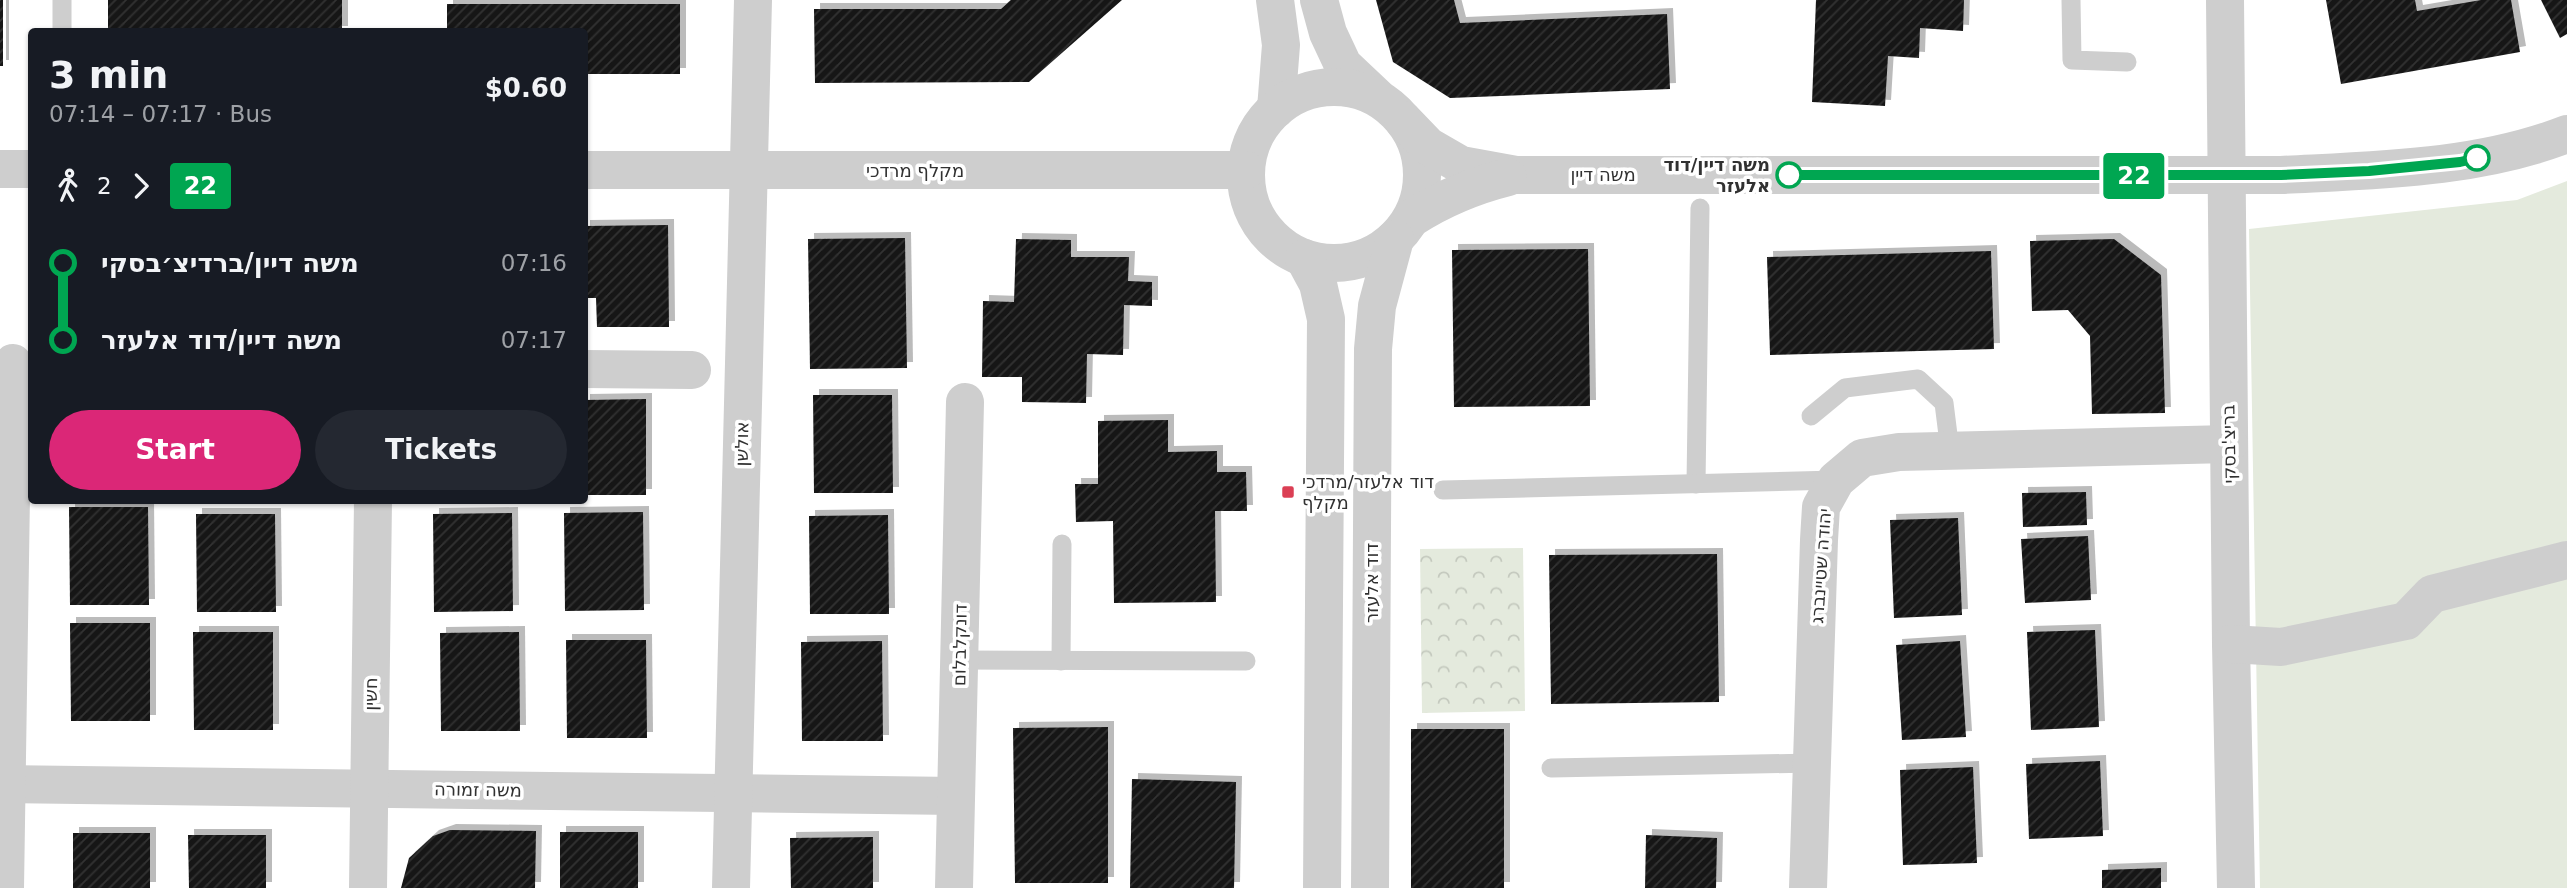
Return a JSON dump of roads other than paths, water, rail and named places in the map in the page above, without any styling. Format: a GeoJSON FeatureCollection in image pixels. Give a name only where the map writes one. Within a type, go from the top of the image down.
{"type":"FeatureCollection","features":[{"type":"Feature","properties":{"kind":"street","name":"אולשן"},"geometry":{"type":"LineString","coordinates":[[731,888],[753,0]]}},
{"type":"Feature","properties":{"kind":"street"},"geometry":{"type":"LineString","coordinates":[[1275,0],[1281,45],[1276,110]]}},
{"type":"Feature","properties":{"kind":"street"},"geometry":{"type":"LineString","coordinates":[[1319,0],[1328,33],[1343,65],[1391,110],[1416,142],[1422,167],[1421,194],[1404,228],[1376,254],[1353,262],[1328,263],[1304,258],[1279,244],[1260,223],[1249,198],[1247,170],[1250,147],[1261,127],[1276,110],[1299,94],[1326,88],[1354,90],[1391,110]]}},
{"type":"Feature","properties":{"kind":"street","name":"בריצ'בסקי"},"geometry":{"type":"LineString","coordinates":[[2225,0],[2225,176],[2236,888]]}},
{"type":"Feature","properties":{"kind":"street","name":"משה דיין"},"geometry":{"type":"LineString","coordinates":[[1391,110],[1428,146],[1461,165],[1516,175],[2225,176],[2369,171],[2460,162],[2567,134]]}},
{"type":"Feature","properties":{"kind":"street"},"geometry":{"type":"LineString","coordinates":[[0,169],[28,169]]}},
{"type":"Feature","properties":{"kind":"street","name":"מקלף מרדכי"},"geometry":{"type":"LineString","coordinates":[[588,170],[1247,170]]}},
{"type":"Feature","properties":{"kind":"street","name":"משה דיין"},"geometry":{"type":"LineString","coordinates":[[1404,228],[1450,195],[1516,175]]}},
{"type":"Feature","properties":{"kind":"street","name":"דוד אלעזר"},"geometry":{"type":"LineString","coordinates":[[1370,888],[1373,349],[1377,306],[1404,228]]}},
{"type":"Feature","properties":{"kind":"street"},"geometry":{"type":"LineString","coordinates":[[1304,258],[1318,284],[1326,319],[1322,888]]}},
{"type":"Feature","properties":{"kind":"street"},"geometry":{"type":"LineString","coordinates":[[5,888],[3,784],[15,363]]}},
{"type":"Feature","properties":{"kind":"street"},"geometry":{"type":"LineString","coordinates":[[588,369],[692,370]]}},
{"type":"Feature","properties":{"kind":"street","name":"דונקלבלום"},"geometry":{"type":"LineString","coordinates":[[954,888],[965,402]]}},
{"type":"Feature","properties":{"kind":"street","name":"יהודה שטיינברג"},"geometry":{"type":"LineString","coordinates":[[1808,888],[1821,507],[1836,480],[1862,458],[1899,452],[2229,444]]}},
{"type":"Feature","properties":{"kind":"street","name":"חשין"},"geometry":{"type":"LineString","coordinates":[[368,888],[373,504]]}},
{"type":"Feature","properties":{"kind":"street"},"geometry":{"type":"LineString","coordinates":[[2231,644],[2281,647],[2406,621],[2432,594],[2567,560]]}},
{"type":"Feature","properties":{"kind":"street","name":"משה זמורה"},"geometry":{"type":"LineString","coordinates":[[3,784],[956,796]]}},
{"type":"Feature","properties":{"kind":"lane"},"geometry":{"type":"LineString","coordinates":[[62,0],[62,28]]}},
{"type":"Feature","properties":{"kind":"lane"},"geometry":{"type":"LineString","coordinates":[[2071,0],[2072,60],[2127,62]]}},
{"type":"Feature","properties":{"kind":"lane"},"geometry":{"type":"LineString","coordinates":[[1696,484],[1700,208]]}},
{"type":"Feature","properties":{"kind":"lane"},"geometry":{"type":"LineString","coordinates":[[1811,416],[1845,388],[1918,379],[1944,403],[1950,451]]}},
{"type":"Feature","properties":{"kind":"lane"},"geometry":{"type":"LineString","coordinates":[[1443,489],[1836,480]]}},
{"type":"Feature","properties":{"kind":"lane"},"geometry":{"type":"LineString","coordinates":[[1061,661],[1062,544]]}},
{"type":"Feature","properties":{"kind":"lane"},"geometry":{"type":"LineString","coordinates":[[959,660],[1246,661]]}},
{"type":"Feature","properties":{"kind":"lane"},"geometry":{"type":"LineString","coordinates":[[1551,768],[1812,763]]}},
{"type":"Feature","properties":{"kind":"place","name":"משה דיין/דוד אלעזר"},"geometry":{"type":"Point","coordinates":[1789,175]}},
{"type":"Feature","properties":{"kind":"place","name":"דוד אלעזר/מרדכי מקלף"},"geometry":{"type":"Point","coordinates":[1288,492]}}]}
